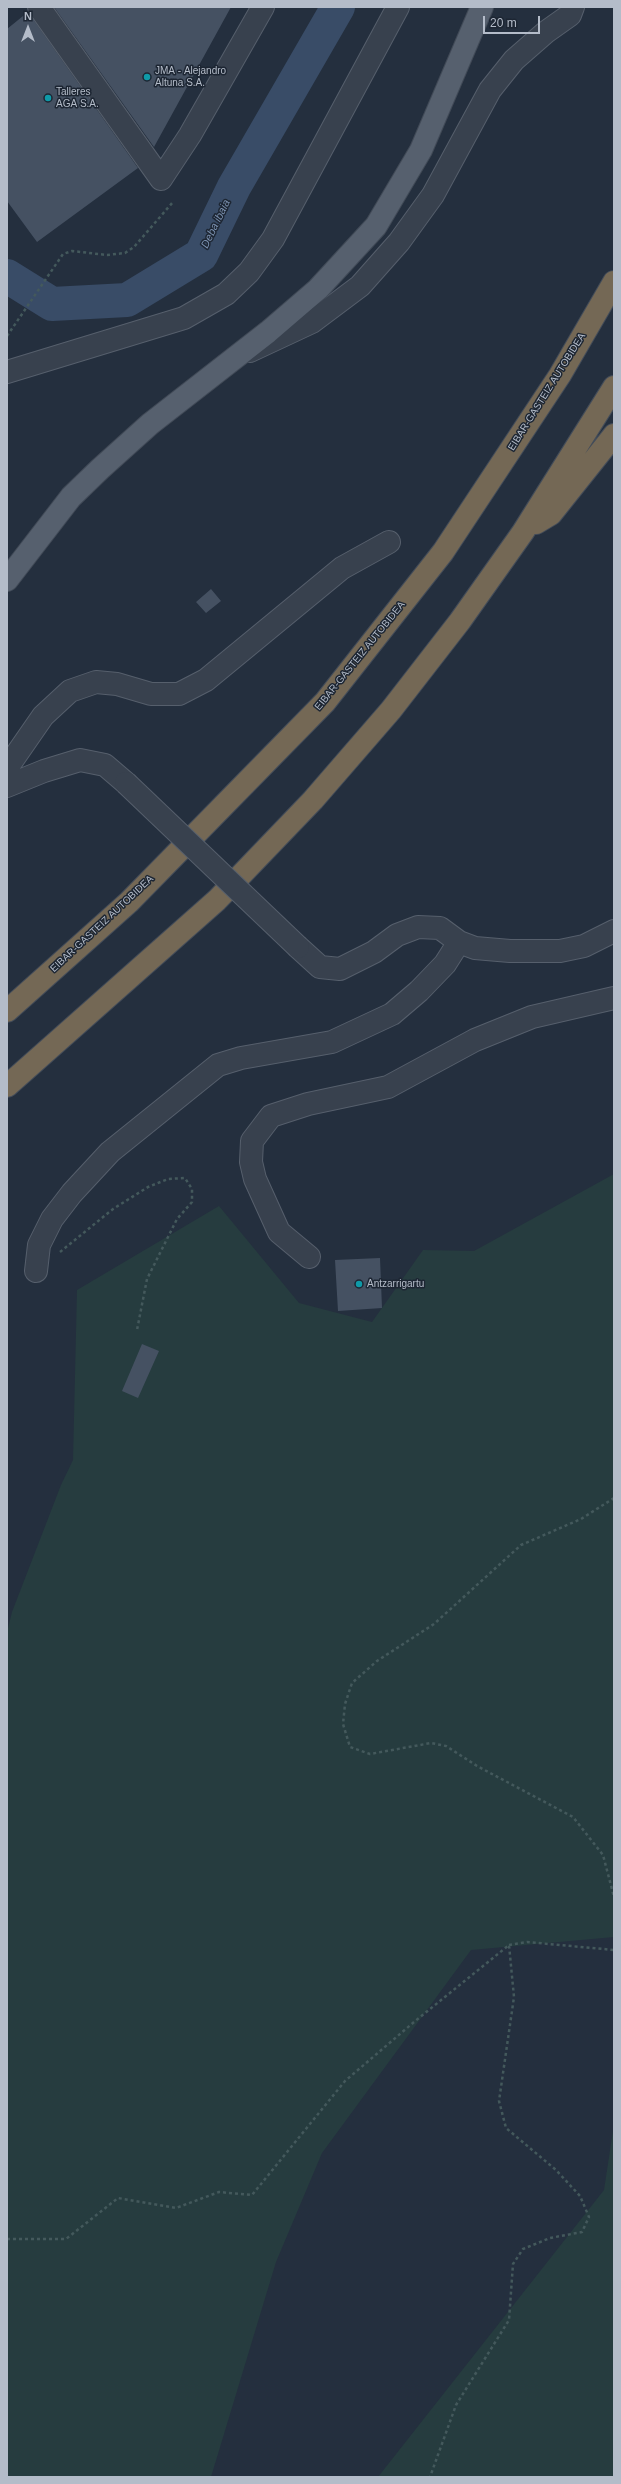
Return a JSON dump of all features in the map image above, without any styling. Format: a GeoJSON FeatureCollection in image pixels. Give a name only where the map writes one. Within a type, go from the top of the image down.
{"type":"FeatureCollection","features":[{"type":"Feature","properties":{"kind":"highway","name":"EIBAR-GASTEIZ AUTOBIDEA"},"geometry":{"type":"LineString","coordinates":[[7,1011],[129,902],[326,702],[443,552],[560,375],[614,282]]}},
{"type":"Feature","properties":{"kind":"highway"},"geometry":{"type":"LineString","coordinates":[[7,1086],[217,900],[313,800],[391,710],[460,621],[523,532],[614,386]]}},
{"type":"Feature","properties":{"kind":"highway"},"geometry":{"type":"LineString","coordinates":[[523,532],[551,514],[614,435]]}},
{"type":"Feature","properties":{"kind":"main road"},"geometry":{"type":"LineString","coordinates":[[7,580],[71,497],[150,424],[233,360],[318,289],[376,226],[421,150],[482,7]]}},
{"type":"Feature","properties":{"kind":"street"},"geometry":{"type":"LineString","coordinates":[[39,7],[161,179],[190,135],[263,7]]}},
{"type":"Feature","properties":{"kind":"street"},"geometry":{"type":"LineString","coordinates":[[7,372],[184,318],[226,294],[249,272],[273,239],[398,7]]}},
{"type":"Feature","properties":{"kind":"street"},"geometry":{"type":"LineString","coordinates":[[233,360],[312,322],[360,286],[399,242],[433,195],[490,90],[514,60],[546,32],[570,14],[573,7]]}},
{"type":"Feature","properties":{"kind":"street"},"geometry":{"type":"LineString","coordinates":[[7,768],[42,716],[70,691],[96,682],[116,684],[151,694],[179,694],[206,680],[342,568],[389,542]]}},
{"type":"Feature","properties":{"kind":"street"},"geometry":{"type":"LineString","coordinates":[[7,786],[44,771],[80,760],[105,765],[126,783],[320,967],[340,969],[374,952],[397,935],[418,927],[440,928],[459,942],[475,948],[560,951],[584,946],[614,931]]}},
{"type":"Feature","properties":{"kind":"street"},"geometry":{"type":"LineString","coordinates":[[36,1271],[39,1245],[52,1219],[72,1193],[110,1152],[212,1070],[218,1066],[241,1058],[332,1042],[392,1014],[445,964],[459,942]]}},
{"type":"Feature","properties":{"kind":"street"},"geometry":{"type":"LineString","coordinates":[[309,1257],[279,1232],[255,1179],[251,1162],[252,1141],[271,1116],[308,1104],[388,1087],[476,1040],[532,1017],[614,998]]}},
{"type":"Feature","properties":{"kind":"path"},"geometry":{"type":"LineString","coordinates":[[7,336],[52,267],[63,254],[72,251],[106,254],[125,253],[134,247],[173,202]]}},
{"type":"Feature","properties":{"kind":"path"},"geometry":{"type":"LineString","coordinates":[[36,1271],[113,1209],[148,1187],[168,1179],[185,1178],[192,1189],[192,1202],[177,1219],[147,1279],[137,1330]]}},
{"type":"Feature","properties":{"kind":"path"},"geometry":{"type":"LineString","coordinates":[[614,1498],[581,1519],[521,1545],[434,1624],[377,1661],[352,1683],[345,1704],[343,1724],[350,1747],[370,1754],[431,1743],[446,1746],[477,1766],[573,1817],[603,1856],[614,1897]]}},
{"type":"Feature","properties":{"kind":"path"},"geometry":{"type":"LineString","coordinates":[[7,2239],[66,2239],[118,2198],[176,2208],[219,2192],[252,2195],[345,2081],[414,2022],[509,1945],[526,1942],[614,1950]]}},
{"type":"Feature","properties":{"kind":"path"},"geometry":{"type":"LineString","coordinates":[[430,2477],[456,2404],[509,2320],[513,2264],[523,2249],[550,2238],[582,2232],[589,2217],[580,2196],[561,2175],[506,2128],[499,2101],[514,1998],[509,1945]]}},
{"type":"Feature","properties":{"kind":"green space"},"geometry":{"type":"Polygon","coordinates":[[[614,1174],[614,1937],[471,1950],[322,2153],[276,2262],[211,2477],[7,2477],[7,1632],[12,1612],[61,1485],[73,1460],[77,1290],[219,1206],[299,1303],[372,1322],[423,1250],[474,1251],[614,1174]]]}},
{"type":"Feature","properties":{"kind":"green space"},"geometry":{"type":"Polygon","coordinates":[[[614,2124],[614,2477],[378,2477],[604,2190],[614,2124]]]}},
{"type":"Feature","properties":{"kind":"building","name":"JMA - Alejandro Altuna S.A."},"geometry":{"type":"Polygon","coordinates":[[[54,7],[231,7],[154,147],[54,7]]]}},
{"type":"Feature","properties":{"kind":"building","name":"Talleres AGA S.A."},"geometry":{"type":"Polygon","coordinates":[[[28,12],[138,168],[37,242],[7,201],[7,29],[28,12]]]}},
{"type":"Feature","properties":{"kind":"building"},"geometry":{"type":"Polygon","coordinates":[[[211,589],[221,601],[206,613],[196,602],[211,589]]]}},
{"type":"Feature","properties":{"kind":"building","name":"Antzarrigartu"},"geometry":{"type":"Polygon","coordinates":[[[380,1258],[382,1308],[338,1311],[335,1260],[380,1258]]]}},
{"type":"Feature","properties":{"kind":"building"},"geometry":{"type":"Polygon","coordinates":[[[142,1344],[159,1351],[138,1398],[122,1391],[142,1344]]]}},
{"type":"Feature","properties":{"kind":"waterway","name":"Deba ibaia"},"geometry":{"type":"LineString","coordinates":[[7,276],[52,304],[127,300],[201,255],[234,187],[338,7]]}},
{"type":"Feature","properties":{"kind":"place","name":"JMA - Alejandro Altuna S.A."},"geometry":{"type":"Point","coordinates":[147,77]}},
{"type":"Feature","properties":{"kind":"place","name":"Talleres AGA S.A."},"geometry":{"type":"Point","coordinates":[48,98]}},
{"type":"Feature","properties":{"kind":"place","name":"Antzarrigartu"},"geometry":{"type":"Point","coordinates":[359,1284]}}]}
